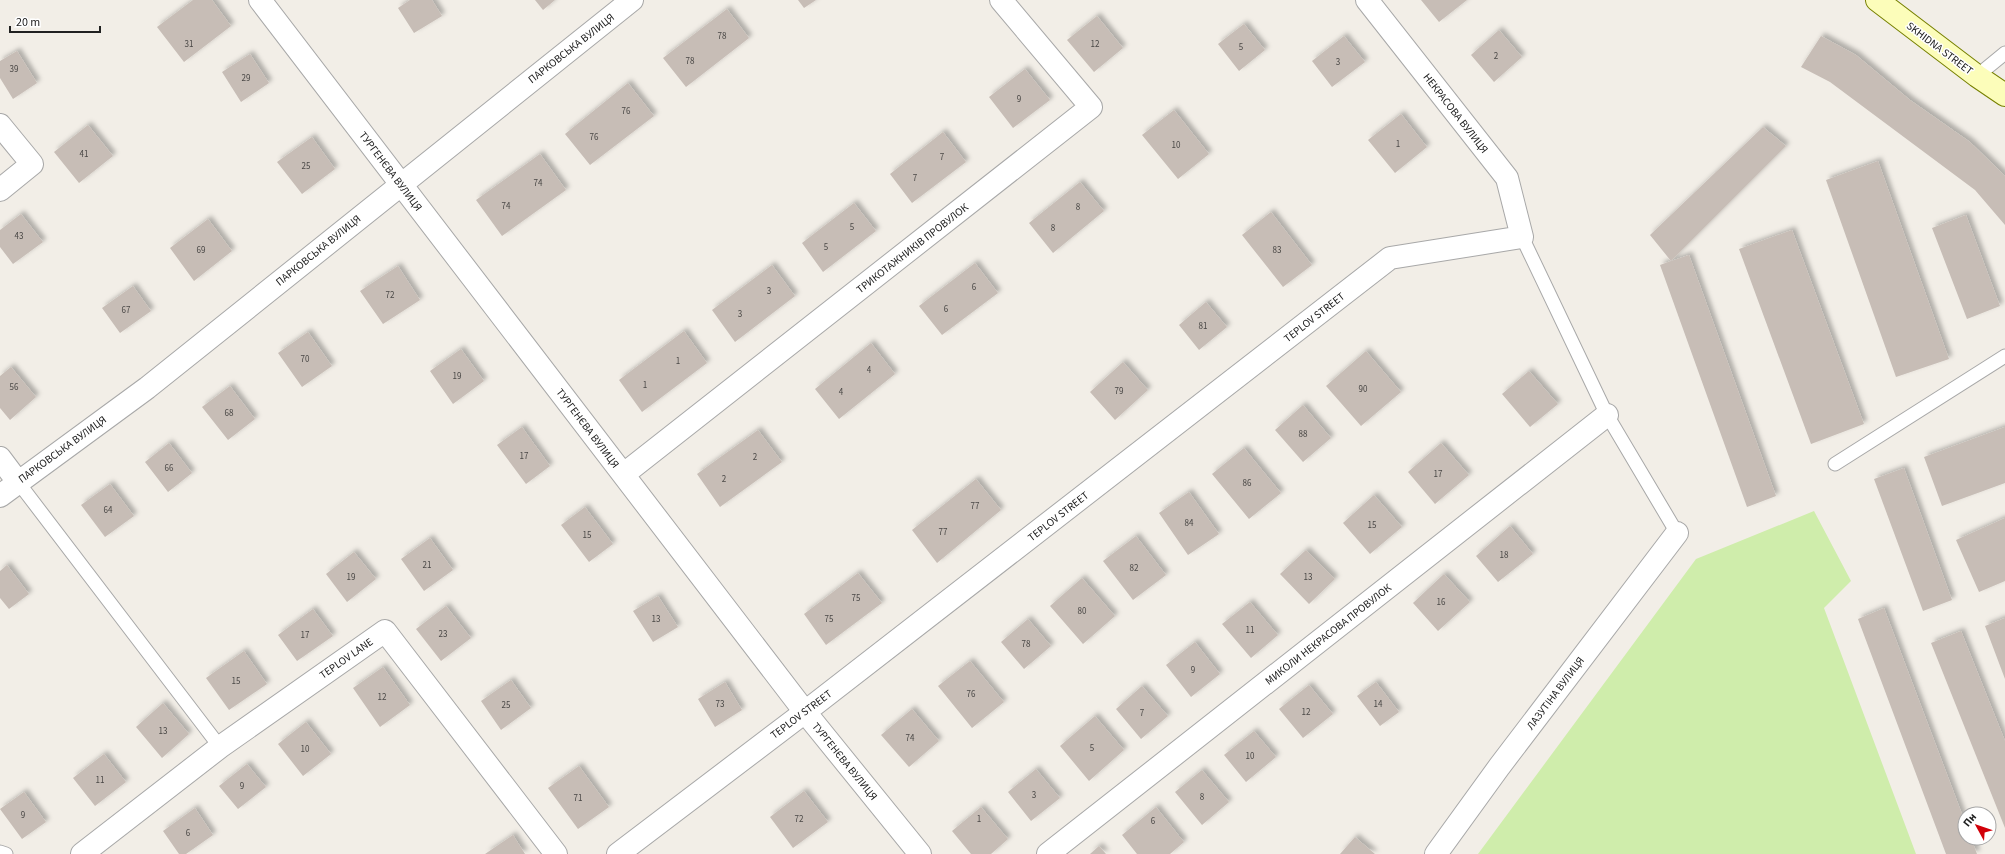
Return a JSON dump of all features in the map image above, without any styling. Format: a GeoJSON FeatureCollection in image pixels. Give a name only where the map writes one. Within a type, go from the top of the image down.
{"type":"FeatureCollection","features":[{"type":"Feature","properties":{"kind":"main road","name":"SKHIDNA STREET"},"geometry":{"type":"LineString","coordinates":[[1877,0],[1977,76],[2005,95]]}},
{"type":"Feature","properties":{"kind":"street","name":"ТУРГЕНЄВА ВУЛИЦЯ"},"geometry":{"type":"LineString","coordinates":[[260,0],[805,712],[920,854]]}},
{"type":"Feature","properties":{"kind":"street","name":"ТРИКОТАЖНИКІВ ПРОВУЛОК"},"geometry":{"type":"LineString","coordinates":[[624,474],[1090,107],[1002,0]]}},
{"type":"Feature","properties":{"kind":"street","name":"НЕКРАСОВА ВУЛИЦЯ"},"geometry":{"type":"LineString","coordinates":[[1367,0],[1507,178],[1522,237]]}},
{"type":"Feature","properties":{"kind":"street","name":"ПАРКОВСЬКА ВУЛИЦЯ"},"geometry":{"type":"LineString","coordinates":[[0,496],[147,388],[626,2]]}},
{"type":"Feature","properties":{"kind":"street"},"geometry":{"type":"LineString","coordinates":[[0,124],[32,164],[0,190]]}},
{"type":"Feature","properties":{"kind":"street","name":"TEPLOV STREET"},"geometry":{"type":"LineString","coordinates":[[618,854],[805,712],[1390,258],[1522,237]]}},
{"type":"Feature","properties":{"kind":"street","name":"МИКОЛИ НЕКРАСОВА ПРОВУЛОК"},"geometry":{"type":"LineString","coordinates":[[1048,854],[1607,415]]}},
{"type":"Feature","properties":{"kind":"street"},"geometry":{"type":"LineString","coordinates":[[0,458],[18,482]]}},
{"type":"Feature","properties":{"kind":"street","name":"ЛАЗУТІНА ВУЛИЦЯ"},"geometry":{"type":"LineString","coordinates":[[1436,854],[1499,767],[1677,534]]}},
{"type":"Feature","properties":{"kind":"street","name":"TEPLOV LANE"},"geometry":{"type":"LineString","coordinates":[[82,854],[220,747],[385,631],[556,854]]}},
{"type":"Feature","properties":{"kind":"lane"},"geometry":{"type":"LineString","coordinates":[[1977,76],[2005,53]]}},
{"type":"Feature","properties":{"kind":"lane"},"geometry":{"type":"LineString","coordinates":[[1522,237],[1607,415],[1677,534]]}},
{"type":"Feature","properties":{"kind":"lane"},"geometry":{"type":"LineString","coordinates":[[1835,464],[2005,356]]}},
{"type":"Feature","properties":{"kind":"lane"},"geometry":{"type":"LineString","coordinates":[[18,482],[220,747]]}},
{"type":"Feature","properties":{"kind":"lane"},"geometry":{"type":"LineString","coordinates":[[0,852],[6,854]]}},
{"type":"Feature","properties":{"kind":"green space"},"geometry":{"type":"Polygon","coordinates":[[[1814,511],[1851,581],[1824,608],[1916,854],[1478,854],[1696,559],[1814,511]]]}},
{"type":"Feature","properties":{"kind":"building"},"geometry":{"type":"Polygon","coordinates":[[[193,0],[212,0],[231,26],[184,62],[157,27],[193,0]]]}},
{"type":"Feature","properties":{"kind":"building"},"geometry":{"type":"Polygon","coordinates":[[[410,0],[432,0],[442,16],[414,33],[398,8],[410,0]]]}},
{"type":"Feature","properties":{"kind":"building"},"geometry":{"type":"Polygon","coordinates":[[[535,0],[555,0],[543,10],[535,0]]]}},
{"type":"Feature","properties":{"kind":"building"},"geometry":{"type":"Polygon","coordinates":[[[798,0],[816,0],[804,8],[798,0]]]}},
{"type":"Feature","properties":{"kind":"building"},"geometry":{"type":"Polygon","coordinates":[[[1421,0],[1467,0],[1439,22],[1421,0]]]}},
{"type":"Feature","properties":{"kind":"building"},"geometry":{"type":"Polygon","coordinates":[[[727,9],[749,38],[686,87],[663,58],[727,9]]]}},
{"type":"Feature","properties":{"kind":"building"},"geometry":{"type":"Polygon","coordinates":[[[1097,16],[1123,48],[1094,72],[1067,40],[1097,16]]]}},
{"type":"Feature","properties":{"kind":"building"},"geometry":{"type":"Polygon","coordinates":[[[1244,24],[1265,50],[1239,71],[1218,44],[1244,24]]]}},
{"type":"Feature","properties":{"kind":"building"},"geometry":{"type":"Polygon","coordinates":[[[1499,30],[1522,57],[1494,82],[1471,55],[1499,30]]]}},
{"type":"Feature","properties":{"kind":"building"},"geometry":{"type":"Polygon","coordinates":[[[1344,36],[1365,62],[1332,87],[1312,61],[1344,36]]]}},
{"type":"Feature","properties":{"kind":"building"},"geometry":{"type":"Polygon","coordinates":[[[1821,36],[1856,55],[1910,100],[1970,142],[2005,176],[2005,225],[1975,190],[1830,82],[1801,67],[1821,36]]]}},
{"type":"Feature","properties":{"kind":"building"},"geometry":{"type":"Polygon","coordinates":[[[17,51],[37,83],[13,99],[0,78],[0,61],[17,51]]]}},
{"type":"Feature","properties":{"kind":"building"},"geometry":{"type":"Polygon","coordinates":[[[250,54],[269,83],[241,102],[222,72],[250,54]]]}},
{"type":"Feature","properties":{"kind":"building"},"geometry":{"type":"Polygon","coordinates":[[[1025,69],[1050,100],[1013,128],[989,97],[1025,69]]]}},
{"type":"Feature","properties":{"kind":"building"},"geometry":{"type":"Polygon","coordinates":[[[628,83],[654,116],[590,165],[565,134],[628,83]]]}},
{"type":"Feature","properties":{"kind":"building"},"geometry":{"type":"Polygon","coordinates":[[[1174,110],[1209,154],[1178,179],[1142,135],[1174,110]]]}},
{"type":"Feature","properties":{"kind":"building"},"geometry":{"type":"Polygon","coordinates":[[[1401,114],[1427,147],[1395,173],[1368,140],[1401,114]]]}},
{"type":"Feature","properties":{"kind":"building"},"geometry":{"type":"Polygon","coordinates":[[[88,125],[113,156],[79,183],[54,152],[88,125]]]}},
{"type":"Feature","properties":{"kind":"building"},"geometry":{"type":"Polygon","coordinates":[[[1763,127],[1786,146],[1671,261],[1650,235],[1763,127]]]}},
{"type":"Feature","properties":{"kind":"building"},"geometry":{"type":"Polygon","coordinates":[[[943,132],[966,162],[912,203],[890,174],[943,132]]]}},
{"type":"Feature","properties":{"kind":"building"},"geometry":{"type":"Polygon","coordinates":[[[312,137],[335,169],[302,194],[277,162],[312,137]]]}},
{"type":"Feature","properties":{"kind":"building"},"geometry":{"type":"Polygon","coordinates":[[[540,154],[566,190],[502,236],[476,200],[540,154]]]}},
{"type":"Feature","properties":{"kind":"building"},"geometry":{"type":"Polygon","coordinates":[[[1878,161],[1949,359],[1896,377],[1826,180],[1878,161]]]}},
{"type":"Feature","properties":{"kind":"building"},"geometry":{"type":"Polygon","coordinates":[[[1080,182],[1104,211],[1053,253],[1029,223],[1080,182]]]}},
{"type":"Feature","properties":{"kind":"building"},"geometry":{"type":"Polygon","coordinates":[[[854,203],[876,231],[823,272],[802,243],[854,203]]]}},
{"type":"Feature","properties":{"kind":"building"},"geometry":{"type":"Polygon","coordinates":[[[1271,212],[1312,265],[1283,287],[1242,235],[1271,212]]]}},
{"type":"Feature","properties":{"kind":"building"},"geometry":{"type":"Polygon","coordinates":[[[21,214],[43,242],[13,264],[0,247],[0,230],[21,214]]]}},
{"type":"Feature","properties":{"kind":"building"},"geometry":{"type":"Polygon","coordinates":[[[1966,215],[2000,306],[1967,319],[1932,228],[1966,215]]]}},
{"type":"Feature","properties":{"kind":"building"},"geometry":{"type":"Polygon","coordinates":[[[208,219],[232,251],[194,281],[170,248],[208,219]]]}},
{"type":"Feature","properties":{"kind":"building"},"geometry":{"type":"Polygon","coordinates":[[[1792,230],[1864,424],[1811,444],[1739,249],[1792,230]]]}},
{"type":"Feature","properties":{"kind":"building"},"geometry":{"type":"Polygon","coordinates":[[[1689,255],[1776,496],[1747,507],[1660,265],[1689,255]]]}},
{"type":"Feature","properties":{"kind":"building"},"geometry":{"type":"Polygon","coordinates":[[[975,263],[998,293],[942,335],[919,306],[975,263]]]}},
{"type":"Feature","properties":{"kind":"building"},"geometry":{"type":"Polygon","coordinates":[[[772,265],[795,296],[735,342],[712,310],[772,265]]]}},
{"type":"Feature","properties":{"kind":"building"},"geometry":{"type":"Polygon","coordinates":[[[398,266],[420,300],[383,324],[360,291],[398,266]]]}},
{"type":"Feature","properties":{"kind":"building"},"geometry":{"type":"Polygon","coordinates":[[[133,286],[151,311],[120,333],[102,308],[133,286]]]}},
{"type":"Feature","properties":{"kind":"building"},"geometry":{"type":"Polygon","coordinates":[[[1206,302],[1227,327],[1199,350],[1179,325],[1206,302]]]}},
{"type":"Feature","properties":{"kind":"building"},"geometry":{"type":"Polygon","coordinates":[[[684,331],[707,363],[642,412],[619,380],[684,331]]]}},
{"type":"Feature","properties":{"kind":"building"},"geometry":{"type":"Polygon","coordinates":[[[308,332],[332,366],[302,387],[278,353],[308,332]]]}},
{"type":"Feature","properties":{"kind":"building"},"geometry":{"type":"Polygon","coordinates":[[[871,343],[895,374],[839,419],[815,389],[871,343]]]}},
{"type":"Feature","properties":{"kind":"building"},"geometry":{"type":"Polygon","coordinates":[[[461,349],[484,381],[453,404],[430,371],[461,349]]]}},
{"type":"Feature","properties":{"kind":"building"},"geometry":{"type":"Polygon","coordinates":[[[1366,351],[1401,392],[1361,426],[1326,386],[1366,351]]]}},
{"type":"Feature","properties":{"kind":"building"},"geometry":{"type":"Polygon","coordinates":[[[1123,362],[1148,390],[1115,420],[1090,392],[1123,362]]]}},
{"type":"Feature","properties":{"kind":"building"},"geometry":{"type":"Polygon","coordinates":[[[11,367],[36,397],[10,420],[0,408],[0,376],[11,367]]]}},
{"type":"Feature","properties":{"kind":"building"},"geometry":{"type":"Polygon","coordinates":[[[1529,371],[1558,404],[1530,427],[1502,394],[1529,371]]]}},
{"type":"Feature","properties":{"kind":"building"},"geometry":{"type":"Polygon","coordinates":[[[230,386],[255,419],[228,440],[202,407],[230,386]]]}},
{"type":"Feature","properties":{"kind":"building"},"geometry":{"type":"Polygon","coordinates":[[[1303,405],[1331,438],[1303,462],[1275,430],[1303,405]]]}},
{"type":"Feature","properties":{"kind":"building"},"geometry":{"type":"Polygon","coordinates":[[[522,427],[550,466],[526,484],[497,445],[522,427]]]}},
{"type":"Feature","properties":{"kind":"building"},"geometry":{"type":"Polygon","coordinates":[[[2005,427],[2005,483],[1942,506],[1924,457],[2005,427]]]}},
{"type":"Feature","properties":{"kind":"building"},"geometry":{"type":"Polygon","coordinates":[[[758,430],[782,462],[720,507],[697,474],[758,430]]]}},
{"type":"Feature","properties":{"kind":"building"},"geometry":{"type":"Polygon","coordinates":[[[169,443],[192,473],[168,492],[145,462],[169,443]]]}},
{"type":"Feature","properties":{"kind":"building"},"geometry":{"type":"Polygon","coordinates":[[[1441,443],[1469,475],[1435,504],[1408,472],[1441,443]]]}},
{"type":"Feature","properties":{"kind":"building"},"geometry":{"type":"Polygon","coordinates":[[[1244,448],[1281,493],[1249,519],[1212,474],[1244,448]]]}},
{"type":"Feature","properties":{"kind":"building"},"geometry":{"type":"Polygon","coordinates":[[[1904,468],[1952,600],[1923,611],[1874,479],[1904,468]]]}},
{"type":"Feature","properties":{"kind":"building"},"geometry":{"type":"Polygon","coordinates":[[[976,479],[1001,510],[937,563],[912,530],[976,479]]]}},
{"type":"Feature","properties":{"kind":"building"},"geometry":{"type":"Polygon","coordinates":[[[110,484],[134,516],[105,537],[81,505],[110,484]]]}},
{"type":"Feature","properties":{"kind":"building"},"geometry":{"type":"Polygon","coordinates":[[[1189,492],[1219,534],[1188,555],[1159,513],[1189,492]]]}},
{"type":"Feature","properties":{"kind":"building"},"geometry":{"type":"Polygon","coordinates":[[[1374,495],[1402,527],[1370,554],[1343,523],[1374,495]]]}},
{"type":"Feature","properties":{"kind":"building"},"geometry":{"type":"Polygon","coordinates":[[[585,507],[613,544],[589,562],[561,525],[585,507]]]}},
{"type":"Feature","properties":{"kind":"building"},"geometry":{"type":"Polygon","coordinates":[[[2005,518],[2005,581],[1979,592],[1956,540],[2005,518]]]}},
{"type":"Feature","properties":{"kind":"building"},"geometry":{"type":"Polygon","coordinates":[[[1510,526],[1533,554],[1498,582],[1476,556],[1510,526]]]}},
{"type":"Feature","properties":{"kind":"building"},"geometry":{"type":"Polygon","coordinates":[[[1136,536],[1166,575],[1133,600],[1103,561],[1136,536]]]}},
{"type":"Feature","properties":{"kind":"building"},"geometry":{"type":"Polygon","coordinates":[[[430,538],[453,570],[424,591],[401,559],[430,538]]]}},
{"type":"Feature","properties":{"kind":"building"},"geometry":{"type":"Polygon","coordinates":[[[1306,550],[1335,579],[1309,604],[1280,574],[1306,550]]]}},
{"type":"Feature","properties":{"kind":"building"},"geometry":{"type":"Polygon","coordinates":[[[354,552],[376,579],[347,602],[326,574],[354,552]]]}},
{"type":"Feature","properties":{"kind":"building"},"geometry":{"type":"Polygon","coordinates":[[[7,565],[29,594],[9,609],[0,598],[0,571],[7,565]]]}},
{"type":"Feature","properties":{"kind":"building"},"geometry":{"type":"Polygon","coordinates":[[[858,573],[882,603],[826,645],[804,614],[858,573]]]}},
{"type":"Feature","properties":{"kind":"building"},"geometry":{"type":"Polygon","coordinates":[[[1444,574],[1470,602],[1438,631],[1413,603],[1444,574]]]}},
{"type":"Feature","properties":{"kind":"building"},"geometry":{"type":"Polygon","coordinates":[[[1082,578],[1115,616],[1083,644],[1050,606],[1082,578]]]}},
{"type":"Feature","properties":{"kind":"building"},"geometry":{"type":"Polygon","coordinates":[[[658,596],[678,627],[653,642],[633,611],[658,596]]]}},
{"type":"Feature","properties":{"kind":"building"},"geometry":{"type":"Polygon","coordinates":[[[1250,602],[1278,635],[1251,658],[1222,624],[1250,602]]]}},
{"type":"Feature","properties":{"kind":"building"},"geometry":{"type":"Polygon","coordinates":[[[446,606],[471,638],[441,661],[416,629],[446,606]]]}},
{"type":"Feature","properties":{"kind":"building"},"geometry":{"type":"Polygon","coordinates":[[[1884,608],[1959,806],[1957,806],[1957,846],[1974,846],[1977,854],[1946,854],[1858,619],[1884,608]]]}},
{"type":"Feature","properties":{"kind":"building"},"geometry":{"type":"Polygon","coordinates":[[[313,609],[333,636],[297,661],[278,635],[313,609]]]}},
{"type":"Feature","properties":{"kind":"building"},"geometry":{"type":"Polygon","coordinates":[[[2005,618],[2005,679],[1985,626],[2005,618]]]}},
{"type":"Feature","properties":{"kind":"building"},"geometry":{"type":"Polygon","coordinates":[[[1028,619],[1051,646],[1024,669],[1001,642],[1028,619]]]}},
{"type":"Feature","properties":{"kind":"building"},"geometry":{"type":"Polygon","coordinates":[[[1961,631],[2005,741],[2005,828],[1997,806],[1931,643],[1961,631]]]}},
{"type":"Feature","properties":{"kind":"building"},"geometry":{"type":"Polygon","coordinates":[[[1195,642],[1220,674],[1191,697],[1166,665],[1195,642]]]}},
{"type":"Feature","properties":{"kind":"building"},"geometry":{"type":"Polygon","coordinates":[[[244,651],[267,684],[229,710],[206,678],[244,651]]]}},
{"type":"Feature","properties":{"kind":"building"},"geometry":{"type":"Polygon","coordinates":[[[970,661],[1004,702],[972,728],[938,686],[970,661]]]}},
{"type":"Feature","properties":{"kind":"building"},"geometry":{"type":"Polygon","coordinates":[[[383,667],[410,705],[380,727],[353,688],[383,667]]]}},
{"type":"Feature","properties":{"kind":"building"},"geometry":{"type":"Polygon","coordinates":[[[511,680],[531,708],[501,730],[481,701],[511,680]]]}},
{"type":"Feature","properties":{"kind":"building"},"geometry":{"type":"Polygon","coordinates":[[[725,682],[742,710],[715,727],[698,699],[725,682]]]}},
{"type":"Feature","properties":{"kind":"building"},"geometry":{"type":"Polygon","coordinates":[[[1376,682],[1399,712],[1380,726],[1357,696],[1376,682]]]}},
{"type":"Feature","properties":{"kind":"building"},"geometry":{"type":"Polygon","coordinates":[[[1309,685],[1333,714],[1303,738],[1279,709],[1309,685]]]}},
{"type":"Feature","properties":{"kind":"building"},"geometry":{"type":"Polygon","coordinates":[[[1142,686],[1168,716],[1141,739],[1116,709],[1142,686]]]}},
{"type":"Feature","properties":{"kind":"building"},"geometry":{"type":"Polygon","coordinates":[[[163,703],[189,734],[162,758],[136,727],[163,703]]]}},
{"type":"Feature","properties":{"kind":"building"},"geometry":{"type":"Polygon","coordinates":[[[912,709],[939,741],[909,767],[881,735],[912,709]]]}},
{"type":"Feature","properties":{"kind":"building"},"geometry":{"type":"Polygon","coordinates":[[[1095,716],[1124,750],[1089,781],[1060,746],[1095,716]]]}},
{"type":"Feature","properties":{"kind":"building"},"geometry":{"type":"Polygon","coordinates":[[[306,722],[331,754],[303,776],[278,744],[306,722]]]}},
{"type":"Feature","properties":{"kind":"building"},"geometry":{"type":"Polygon","coordinates":[[[1254,731],[1276,757],[1246,782],[1224,755],[1254,731]]]}},
{"type":"Feature","properties":{"kind":"building"},"geometry":{"type":"Polygon","coordinates":[[[104,754],[126,782],[95,806],[73,778],[104,754]]]}},
{"type":"Feature","properties":{"kind":"building"},"geometry":{"type":"Polygon","coordinates":[[[247,764],[266,787],[238,809],[219,786],[247,764]]]}},
{"type":"Feature","properties":{"kind":"building"},"geometry":{"type":"Polygon","coordinates":[[[579,766],[609,807],[578,829],[548,788],[579,766]]]}},
{"type":"Feature","properties":{"kind":"building"},"geometry":{"type":"Polygon","coordinates":[[[1036,769],[1060,798],[1031,821],[1008,792],[1036,769]]]}},
{"type":"Feature","properties":{"kind":"building"},"geometry":{"type":"Polygon","coordinates":[[[1202,770],[1229,802],[1202,825],[1175,792],[1202,770]]]}},
{"type":"Feature","properties":{"kind":"building"},"geometry":{"type":"Polygon","coordinates":[[[804,791],[828,822],[793,848],[770,817],[804,791]]]}},
{"type":"Feature","properties":{"kind":"building"},"geometry":{"type":"Polygon","coordinates":[[[24,792],[46,822],[22,839],[0,809],[24,792]]]}},
{"type":"Feature","properties":{"kind":"building"},"geometry":{"type":"Polygon","coordinates":[[[981,807],[1008,839],[991,854],[971,854],[952,831],[981,807]]]}},
{"type":"Feature","properties":{"kind":"building"},"geometry":{"type":"Polygon","coordinates":[[[1156,807],[1184,842],[1170,854],[1137,854],[1122,835],[1156,807]]]}},
{"type":"Feature","properties":{"kind":"building"},"geometry":{"type":"Polygon","coordinates":[[[195,808],[213,835],[186,854],[179,854],[163,831],[195,808]]]}},
{"type":"Feature","properties":{"kind":"building"},"geometry":{"type":"Polygon","coordinates":[[[513,835],[525,854],[485,854],[513,835]]]}},
{"type":"Feature","properties":{"kind":"building"},"geometry":{"type":"Polygon","coordinates":[[[1355,837],[1375,854],[1340,854],[1355,837]]]}},
{"type":"Feature","properties":{"kind":"building"},"geometry":{"type":"Polygon","coordinates":[[[1099,846],[1106,854],[1090,854],[1099,846]]]}}]}
